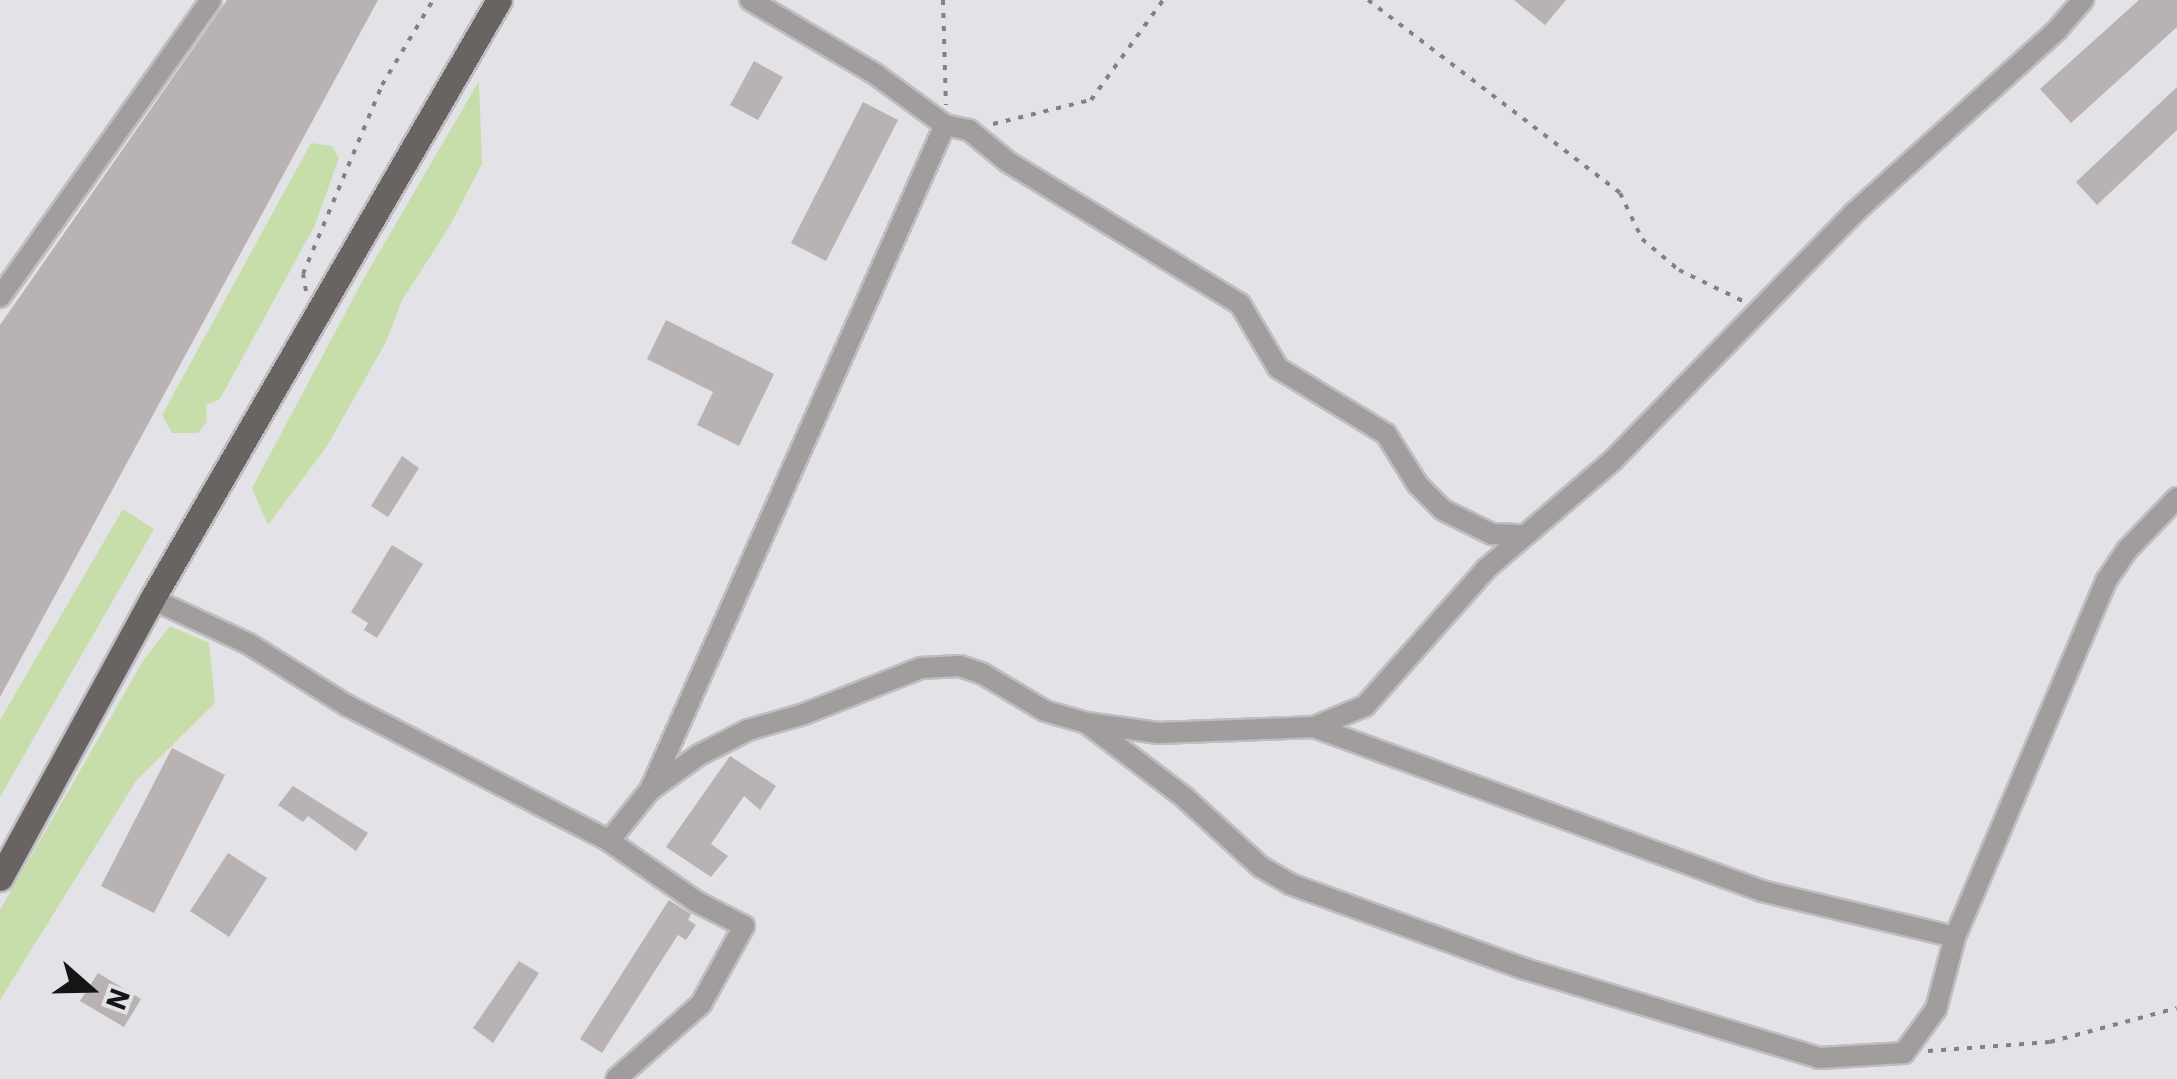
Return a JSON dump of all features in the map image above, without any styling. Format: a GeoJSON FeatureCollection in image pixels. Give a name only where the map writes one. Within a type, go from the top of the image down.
{"type":"FeatureCollection","features":[{"type":"Feature","properties":{"kind":"main road"},"geometry":{"type":"LineString","coordinates":[[0,878],[152,599],[499,0]]}},
{"type":"Feature","properties":{"kind":"street"},"geometry":{"type":"LineString","coordinates":[[0,297],[211,0]]}},
{"type":"Feature","properties":{"kind":"street"},"geometry":{"type":"LineString","coordinates":[[750,0],[875,74],[945,125],[969,130],[1008,162],[1240,304],[1278,368],[1386,434],[1418,485],[1443,510],[1492,534],[1525,534]]}},
{"type":"Feature","properties":{"kind":"street"},"geometry":{"type":"LineString","coordinates":[[650,790],[699,755],[748,730],[921,668],[960,666],[984,674],[1045,712],[1087,723],[1158,733],[1314,727],[1365,706],[1486,568],[1613,460],[1854,213],[2057,30],[2083,0]]}},
{"type":"Feature","properties":{"kind":"street"},"geometry":{"type":"LineString","coordinates":[[609,841],[650,790],[945,125]]}},
{"type":"Feature","properties":{"kind":"street"},"geometry":{"type":"LineString","coordinates":[[1087,723],[1184,797],[1261,867],[1290,884],[1526,969],[1820,1058],[1904,1053],[1936,1009],[1954,937],[2106,582],[2127,550],[2177,498]]}},
{"type":"Feature","properties":{"kind":"street"},"geometry":{"type":"LineString","coordinates":[[152,599],[249,644],[348,706],[609,841],[697,902],[744,926],[702,1004],[616,1079]]}},
{"type":"Feature","properties":{"kind":"street"},"geometry":{"type":"LineString","coordinates":[[1314,727],[1762,891],[1954,937]]}},
{"type":"Feature","properties":{"kind":"path"},"geometry":{"type":"LineString","coordinates":[[311,325],[303,274],[382,84],[433,0]]}},
{"type":"Feature","properties":{"kind":"path"},"geometry":{"type":"LineString","coordinates":[[943,0],[948,70],[945,125]]}},
{"type":"Feature","properties":{"kind":"path"},"geometry":{"type":"LineString","coordinates":[[969,130],[1091,100],[1163,0]]}},
{"type":"Feature","properties":{"kind":"path"},"geometry":{"type":"LineString","coordinates":[[1368,0],[1620,193],[1642,239],[1679,270],[1723,295],[1765,308]]}},
{"type":"Feature","properties":{"kind":"path"},"geometry":{"type":"LineString","coordinates":[[1904,1053],[2050,1042],[2177,1008]]}},
{"type":"Feature","properties":{"kind":"green space"},"geometry":{"type":"Polygon","coordinates":[[[479,81],[482,164],[448,229],[402,300],[386,342],[327,446],[268,525],[252,488],[363,280],[479,81]]]}},
{"type":"Feature","properties":{"kind":"green space"},"geometry":{"type":"Polygon","coordinates":[[[311,143],[332,146],[339,158],[315,225],[220,399],[206,405],[207,422],[198,433],[172,433],[162,415],[311,143]]]}},
{"type":"Feature","properties":{"kind":"green space"},"geometry":{"type":"Polygon","coordinates":[[[123,509],[154,529],[0,797],[0,720],[123,509]]]}},
{"type":"Feature","properties":{"kind":"green space"},"geometry":{"type":"Polygon","coordinates":[[[170,626],[209,643],[215,703],[136,781],[0,1000],[0,910],[143,661],[170,626]]]}},
{"type":"Feature","properties":{"kind":"building"},"geometry":{"type":"Polygon","coordinates":[[[227,0],[378,0],[0,697],[0,325],[227,0]]]}},
{"type":"Feature","properties":{"kind":"building"},"geometry":{"type":"Polygon","coordinates":[[[1514,0],[1566,0],[1545,25],[1514,0]]]}},
{"type":"Feature","properties":{"kind":"building"},"geometry":{"type":"Polygon","coordinates":[[[2139,0],[2177,0],[2177,27],[2071,123],[2040,89],[2139,0]]]}},
{"type":"Feature","properties":{"kind":"building"},"geometry":{"type":"Polygon","coordinates":[[[754,61],[783,77],[758,120],[730,105],[754,61]]]}},
{"type":"Feature","properties":{"kind":"building"},"geometry":{"type":"Polygon","coordinates":[[[2177,87],[2177,130],[2097,205],[2076,182],[2177,87]]]}},
{"type":"Feature","properties":{"kind":"building"},"geometry":{"type":"Polygon","coordinates":[[[863,102],[898,120],[826,261],[791,243],[863,102]]]}},
{"type":"Feature","properties":{"kind":"building"},"geometry":{"type":"Polygon","coordinates":[[[666,320],[774,374],[739,446],[697,425],[713,392],[647,359],[666,320]]]}},
{"type":"Feature","properties":{"kind":"building"},"geometry":{"type":"Polygon","coordinates":[[[402,456],[419,468],[388,517],[371,506],[402,456]]]}},
{"type":"Feature","properties":{"kind":"building"},"geometry":{"type":"Polygon","coordinates":[[[392,545],[423,564],[377,638],[364,630],[368,623],[351,612],[392,545]]]}},
{"type":"Feature","properties":{"kind":"building"},"geometry":{"type":"Polygon","coordinates":[[[172,748],[225,775],[154,913],[101,886],[172,748]]]}},
{"type":"Feature","properties":{"kind":"building"},"geometry":{"type":"Polygon","coordinates":[[[730,756],[776,786],[760,810],[744,796],[711,844],[728,856],[711,877],[666,847],[730,756]]]}},
{"type":"Feature","properties":{"kind":"building"},"geometry":{"type":"Polygon","coordinates":[[[293,786],[368,833],[356,851],[308,816],[303,822],[278,805],[293,786]]]}},
{"type":"Feature","properties":{"kind":"building"},"geometry":{"type":"Polygon","coordinates":[[[228,853],[267,878],[229,937],[190,911],[228,853]]]}},
{"type":"Feature","properties":{"kind":"building"},"geometry":{"type":"Polygon","coordinates":[[[669,900],[691,914],[688,920],[696,925],[686,940],[678,935],[602,1053],[580,1039],[669,900]]]}},
{"type":"Feature","properties":{"kind":"building"},"geometry":{"type":"Polygon","coordinates":[[[519,961],[539,973],[493,1043],[473,1028],[519,961]]]}},
{"type":"Feature","properties":{"kind":"building"},"geometry":{"type":"Polygon","coordinates":[[[98,973],[141,999],[124,1027],[80,1001],[98,973]]]}}]}
